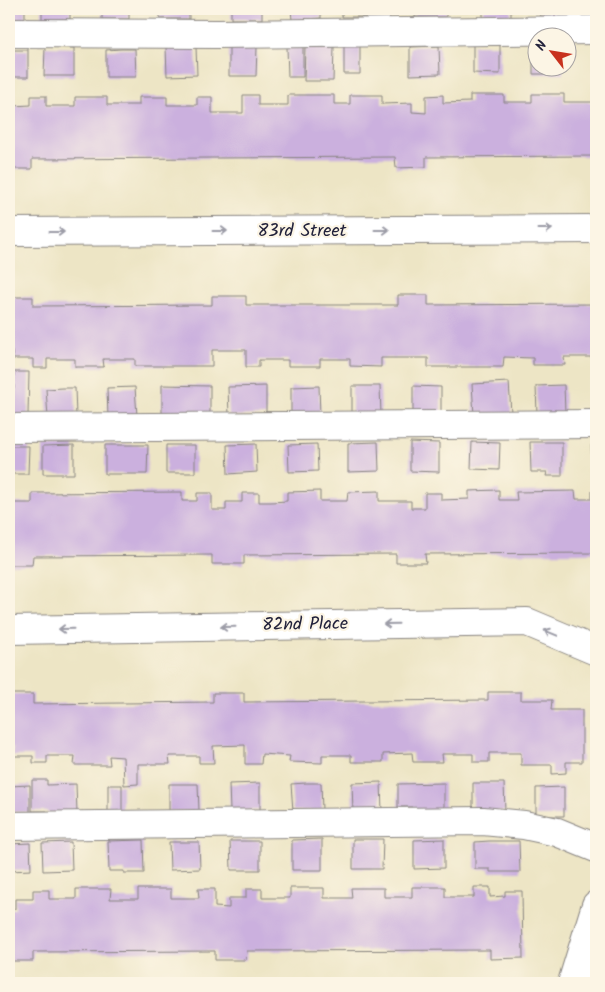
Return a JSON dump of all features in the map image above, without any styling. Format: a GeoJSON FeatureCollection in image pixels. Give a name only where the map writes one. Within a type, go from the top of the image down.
{"type":"FeatureCollection","features":[{"type":"Feature","properties":{"kind":"street"},"geometry":{"type":"LineString","coordinates":[[9,33],[217,34],[596,30]]}},
{"type":"Feature","properties":{"kind":"street","name":"83rd Street"},"geometry":{"type":"LineString","coordinates":[[9,232],[596,229]]}},
{"type":"Feature","properties":{"kind":"street"},"geometry":{"type":"LineString","coordinates":[[9,428],[596,424]]}},
{"type":"Feature","properties":{"kind":"street","name":"82nd Place"},"geometry":{"type":"LineString","coordinates":[[9,630],[527,622],[596,651]]}},
{"type":"Feature","properties":{"kind":"street"},"geometry":{"type":"LineString","coordinates":[[9,826],[483,821],[524,825],[557,832],[596,848]]}},
{"type":"Feature","properties":{"kind":"street"},"geometry":{"type":"LineString","coordinates":[[572,983],[596,905]]}},
{"type":"Feature","properties":{"kind":"building"},"geometry":{"type":"Polygon","coordinates":[[[9,9],[25,9],[25,19],[9,19],[9,9]]]}},
{"type":"Feature","properties":{"kind":"building"},"geometry":{"type":"Polygon","coordinates":[[[42,9],[70,9],[70,19],[42,19],[42,9]]]}},
{"type":"Feature","properties":{"kind":"building"},"geometry":{"type":"Polygon","coordinates":[[[102,9],[129,9],[129,19],[102,19],[102,9]]]}},
{"type":"Feature","properties":{"kind":"building"},"geometry":{"type":"Polygon","coordinates":[[[160,9],[189,9],[189,19],[160,19],[160,9]]]}},
{"type":"Feature","properties":{"kind":"building"},"geometry":{"type":"Polygon","coordinates":[[[231,9],[262,9],[262,19],[231,19],[231,9]]]}},
{"type":"Feature","properties":{"kind":"building"},"geometry":{"type":"Polygon","coordinates":[[[291,9],[321,9],[321,18],[292,20],[291,9]]]}},
{"type":"Feature","properties":{"kind":"building"},"geometry":{"type":"Polygon","coordinates":[[[342,9],[380,9],[380,17],[342,17],[342,9]]]}},
{"type":"Feature","properties":{"kind":"building"},"geometry":{"type":"Polygon","coordinates":[[[415,9],[446,9],[446,17],[415,17],[415,9]]]}},
{"type":"Feature","properties":{"kind":"building"},"geometry":{"type":"Polygon","coordinates":[[[483,9],[511,9],[511,17],[483,18],[483,9]]]}},
{"type":"Feature","properties":{"kind":"building"},"geometry":{"type":"Polygon","coordinates":[[[541,9],[571,9],[571,16],[540,16],[541,9]]]}},
{"type":"Feature","properties":{"kind":"building"},"geometry":{"type":"Polygon","coordinates":[[[344,45],[360,45],[360,74],[344,74],[344,45]]]}},
{"type":"Feature","properties":{"kind":"building"},"geometry":{"type":"Polygon","coordinates":[[[473,45],[500,45],[500,74],[473,73],[473,45]]]}},
{"type":"Feature","properties":{"kind":"building"},"geometry":{"type":"Polygon","coordinates":[[[594,45],[596,45],[596,73],[594,73],[594,45]]]}},
{"type":"Feature","properties":{"kind":"building"},"geometry":{"type":"Polygon","coordinates":[[[229,46],[257,47],[256,76],[229,76],[229,46]]]}},
{"type":"Feature","properties":{"kind":"building"},"geometry":{"type":"Polygon","coordinates":[[[439,46],[440,74],[410,75],[410,47],[439,46]]]}},
{"type":"Feature","properties":{"kind":"building"},"geometry":{"type":"Polygon","coordinates":[[[45,47],[74,48],[74,76],[44,76],[45,47]]]}},
{"type":"Feature","properties":{"kind":"building"},"geometry":{"type":"Polygon","coordinates":[[[166,47],[196,47],[197,75],[167,76],[166,47]]]}},
{"type":"Feature","properties":{"kind":"building"},"geometry":{"type":"Polygon","coordinates":[[[287,47],[303,47],[303,77],[288,77],[287,47]]]}},
{"type":"Feature","properties":{"kind":"building"},"geometry":{"type":"Polygon","coordinates":[[[305,47],[334,47],[333,81],[304,81],[305,47]]]}},
{"type":"Feature","properties":{"kind":"building"},"geometry":{"type":"Polygon","coordinates":[[[135,49],[136,77],[106,77],[106,50],[135,49]]]}},
{"type":"Feature","properties":{"kind":"building"},"geometry":{"type":"Polygon","coordinates":[[[9,50],[28,50],[28,77],[9,77],[9,50]]]}},
{"type":"Feature","properties":{"kind":"building"},"geometry":{"type":"Polygon","coordinates":[[[532,94],[564,94],[564,102],[594,102],[594,95],[596,95],[596,156],[426,157],[426,167],[396,168],[395,157],[32,159],[32,169],[9,169],[9,115],[13,115],[13,106],[31,105],[31,96],[46,96],[46,106],[75,106],[75,97],[107,97],[107,105],[139,105],[139,97],[167,97],[167,105],[197,105],[197,97],[212,97],[212,113],[243,113],[243,95],[258,95],[258,105],[288,105],[288,95],[334,95],[334,104],[350,104],[350,95],[382,95],[382,104],[412,103],[412,112],[426,113],[426,96],[443,95],[443,103],[470,102],[470,95],[504,95],[504,102],[532,102],[532,94]]]}},
{"type":"Feature","properties":{"kind":"building"},"geometry":{"type":"Polygon","coordinates":[[[398,295],[428,295],[428,305],[596,304],[596,357],[564,357],[565,365],[533,365],[533,358],[504,357],[503,367],[428,367],[428,358],[381,358],[381,367],[350,366],[350,359],[320,359],[320,366],[288,366],[288,360],[259,360],[259,367],[246,367],[246,350],[212,350],[212,366],[135,366],[135,359],[103,359],[104,367],[75,367],[75,359],[47,359],[47,368],[33,368],[33,359],[13,359],[12,351],[9,351],[9,297],[33,297],[33,306],[212,305],[212,296],[246,296],[246,305],[398,305],[398,295]]]}},
{"type":"Feature","properties":{"kind":"building"},"geometry":{"type":"Polygon","coordinates":[[[14,372],[29,372],[28,415],[9,415],[9,389],[14,389],[14,372]]]}},
{"type":"Feature","properties":{"kind":"building"},"geometry":{"type":"Polygon","coordinates":[[[509,382],[511,413],[474,415],[472,384],[509,382]]]}},
{"type":"Feature","properties":{"kind":"building"},"geometry":{"type":"Polygon","coordinates":[[[162,385],[210,386],[210,416],[162,416],[162,385]]]}},
{"type":"Feature","properties":{"kind":"building"},"geometry":{"type":"Polygon","coordinates":[[[564,385],[565,413],[537,414],[536,386],[564,385]]]}},
{"type":"Feature","properties":{"kind":"building"},"geometry":{"type":"Polygon","coordinates":[[[266,386],[266,415],[229,416],[228,387],[266,386]]]}},
{"type":"Feature","properties":{"kind":"building"},"geometry":{"type":"Polygon","coordinates":[[[319,386],[320,415],[291,416],[291,387],[319,386]]]}},
{"type":"Feature","properties":{"kind":"building"},"geometry":{"type":"Polygon","coordinates":[[[352,386],[380,386],[381,415],[352,416],[352,386]]]}},
{"type":"Feature","properties":{"kind":"building"},"geometry":{"type":"Polygon","coordinates":[[[413,386],[441,387],[441,414],[413,414],[413,386]]]}},
{"type":"Feature","properties":{"kind":"building"},"geometry":{"type":"Polygon","coordinates":[[[135,387],[137,416],[108,417],[107,388],[135,387]]]}},
{"type":"Feature","properties":{"kind":"building"},"geometry":{"type":"Polygon","coordinates":[[[75,388],[76,416],[48,417],[46,389],[75,388]]]}},
{"type":"Feature","properties":{"kind":"building"},"geometry":{"type":"Polygon","coordinates":[[[378,442],[379,471],[348,472],[348,443],[378,442]]]}},
{"type":"Feature","properties":{"kind":"building"},"geometry":{"type":"Polygon","coordinates":[[[410,442],[439,443],[439,472],[410,471],[410,442]]]}},
{"type":"Feature","properties":{"kind":"building"},"geometry":{"type":"Polygon","coordinates":[[[472,442],[500,443],[499,470],[471,469],[472,442]]]}},
{"type":"Feature","properties":{"kind":"building"},"geometry":{"type":"Polygon","coordinates":[[[530,442],[562,442],[562,476],[546,476],[547,472],[531,472],[530,442]]]}},
{"type":"Feature","properties":{"kind":"building"},"geometry":{"type":"Polygon","coordinates":[[[256,444],[257,472],[228,474],[227,445],[256,444]]]}},
{"type":"Feature","properties":{"kind":"building"},"geometry":{"type":"Polygon","coordinates":[[[317,444],[318,471],[289,472],[288,445],[317,444]]]}},
{"type":"Feature","properties":{"kind":"building"},"geometry":{"type":"Polygon","coordinates":[[[596,444],[596,469],[592,469],[591,445],[596,444]]]}},
{"type":"Feature","properties":{"kind":"building"},"geometry":{"type":"Polygon","coordinates":[[[74,445],[74,474],[43,474],[43,446],[74,445]]]}},
{"type":"Feature","properties":{"kind":"building"},"geometry":{"type":"Polygon","coordinates":[[[105,445],[148,445],[147,474],[105,474],[105,445]]]}},
{"type":"Feature","properties":{"kind":"building"},"geometry":{"type":"Polygon","coordinates":[[[166,445],[195,445],[195,473],[166,473],[166,445]]]}},
{"type":"Feature","properties":{"kind":"building"},"geometry":{"type":"Polygon","coordinates":[[[9,446],[29,446],[28,474],[9,474],[9,446]]]}},
{"type":"Feature","properties":{"kind":"building"},"geometry":{"type":"Polygon","coordinates":[[[499,490],[499,500],[517,500],[516,492],[575,491],[576,499],[592,499],[592,491],[596,491],[596,553],[425,554],[426,563],[396,563],[396,554],[244,555],[244,564],[212,564],[212,555],[33,556],[32,565],[9,565],[9,511],[14,511],[13,503],[32,503],[32,493],[182,492],[182,501],[197,501],[197,493],[212,493],[212,510],[226,510],[226,502],[242,502],[242,493],[259,493],[259,502],[271,502],[287,501],[287,492],[320,491],[320,501],[347,501],[348,492],[379,491],[379,501],[411,501],[411,508],[425,508],[425,493],[441,493],[441,500],[469,499],[469,491],[499,490]]]}},
{"type":"Feature","properties":{"kind":"building"},"geometry":{"type":"Polygon","coordinates":[[[488,692],[521,692],[521,700],[552,700],[551,710],[582,710],[582,762],[566,762],[566,773],[552,774],[552,765],[521,765],[521,753],[489,753],[489,762],[473,762],[473,754],[442,754],[443,762],[413,762],[412,753],[383,754],[383,762],[351,762],[351,755],[322,755],[322,763],[289,762],[290,756],[262,754],[261,764],[245,764],[245,745],[213,746],[214,763],[199,763],[199,756],[169,756],[170,764],[138,764],[138,784],[124,785],[123,757],[109,756],[110,765],[74,765],[75,756],[47,756],[47,763],[33,763],[33,756],[12,756],[13,748],[9,748],[9,694],[33,694],[33,704],[213,702],[213,693],[244,693],[244,702],[488,700],[488,692]]]}},
{"type":"Feature","properties":{"kind":"building"},"geometry":{"type":"Polygon","coordinates":[[[32,780],[47,780],[47,785],[76,784],[77,813],[32,811],[32,780]]]}},
{"type":"Feature","properties":{"kind":"building"},"geometry":{"type":"Polygon","coordinates":[[[381,782],[382,812],[353,813],[352,783],[381,782]]]}},
{"type":"Feature","properties":{"kind":"building"},"geometry":{"type":"Polygon","coordinates":[[[260,783],[260,810],[230,811],[229,784],[260,783]]]}},
{"type":"Feature","properties":{"kind":"building"},"geometry":{"type":"Polygon","coordinates":[[[321,783],[322,810],[293,811],[291,784],[321,783]]]}},
{"type":"Feature","properties":{"kind":"building"},"geometry":{"type":"Polygon","coordinates":[[[444,783],[444,811],[412,812],[412,807],[398,807],[398,784],[444,783]]]}},
{"type":"Feature","properties":{"kind":"building"},"geometry":{"type":"Polygon","coordinates":[[[473,783],[504,783],[505,811],[473,811],[473,783]]]}},
{"type":"Feature","properties":{"kind":"building"},"geometry":{"type":"Polygon","coordinates":[[[169,784],[198,784],[199,811],[169,811],[169,784]]]}},
{"type":"Feature","properties":{"kind":"building"},"geometry":{"type":"Polygon","coordinates":[[[30,785],[30,812],[9,812],[9,786],[30,785]]]}},
{"type":"Feature","properties":{"kind":"building"},"geometry":{"type":"Polygon","coordinates":[[[108,785],[122,785],[122,811],[108,811],[108,785]]]}},
{"type":"Feature","properties":{"kind":"building"},"geometry":{"type":"Polygon","coordinates":[[[564,787],[564,816],[536,816],[536,788],[564,787]]]}},
{"type":"Feature","properties":{"kind":"building"},"geometry":{"type":"Polygon","coordinates":[[[322,839],[322,870],[292,870],[292,840],[322,839]]]}},
{"type":"Feature","properties":{"kind":"building"},"geometry":{"type":"Polygon","coordinates":[[[353,839],[383,839],[382,869],[353,869],[353,839]]]}},
{"type":"Feature","properties":{"kind":"building"},"geometry":{"type":"Polygon","coordinates":[[[444,839],[444,868],[414,869],[414,840],[444,839]]]}},
{"type":"Feature","properties":{"kind":"building"},"geometry":{"type":"Polygon","coordinates":[[[143,840],[144,873],[109,871],[108,841],[143,840]]]}},
{"type":"Feature","properties":{"kind":"building"},"geometry":{"type":"Polygon","coordinates":[[[230,841],[260,841],[260,870],[231,870],[230,841]]]}},
{"type":"Feature","properties":{"kind":"building"},"geometry":{"type":"Polygon","coordinates":[[[519,841],[520,872],[490,872],[490,869],[475,869],[475,842],[519,841]]]}},
{"type":"Feature","properties":{"kind":"building"},"geometry":{"type":"Polygon","coordinates":[[[71,842],[72,870],[43,871],[42,843],[71,842]]]}},
{"type":"Feature","properties":{"kind":"building"},"geometry":{"type":"Polygon","coordinates":[[[169,842],[199,842],[200,869],[170,870],[169,842]]]}},
{"type":"Feature","properties":{"kind":"building"},"geometry":{"type":"Polygon","coordinates":[[[30,843],[31,870],[9,871],[9,844],[30,843]]]}},
{"type":"Feature","properties":{"kind":"building"},"geometry":{"type":"Polygon","coordinates":[[[412,887],[445,887],[445,897],[474,897],[474,887],[490,887],[490,897],[505,896],[505,891],[522,891],[523,958],[490,959],[490,950],[247,951],[246,960],[215,960],[215,951],[33,952],[33,961],[9,961],[9,909],[15,909],[15,899],[33,899],[33,890],[49,890],[49,899],[76,899],[76,889],[111,889],[110,899],[138,899],[138,889],[171,889],[171,898],[199,898],[198,889],[215,889],[215,907],[229,908],[229,898],[246,898],[246,889],[262,889],[262,898],[290,898],[290,888],[324,888],[324,898],[352,898],[351,888],[384,888],[384,897],[412,897],[412,887]]]}}]}
